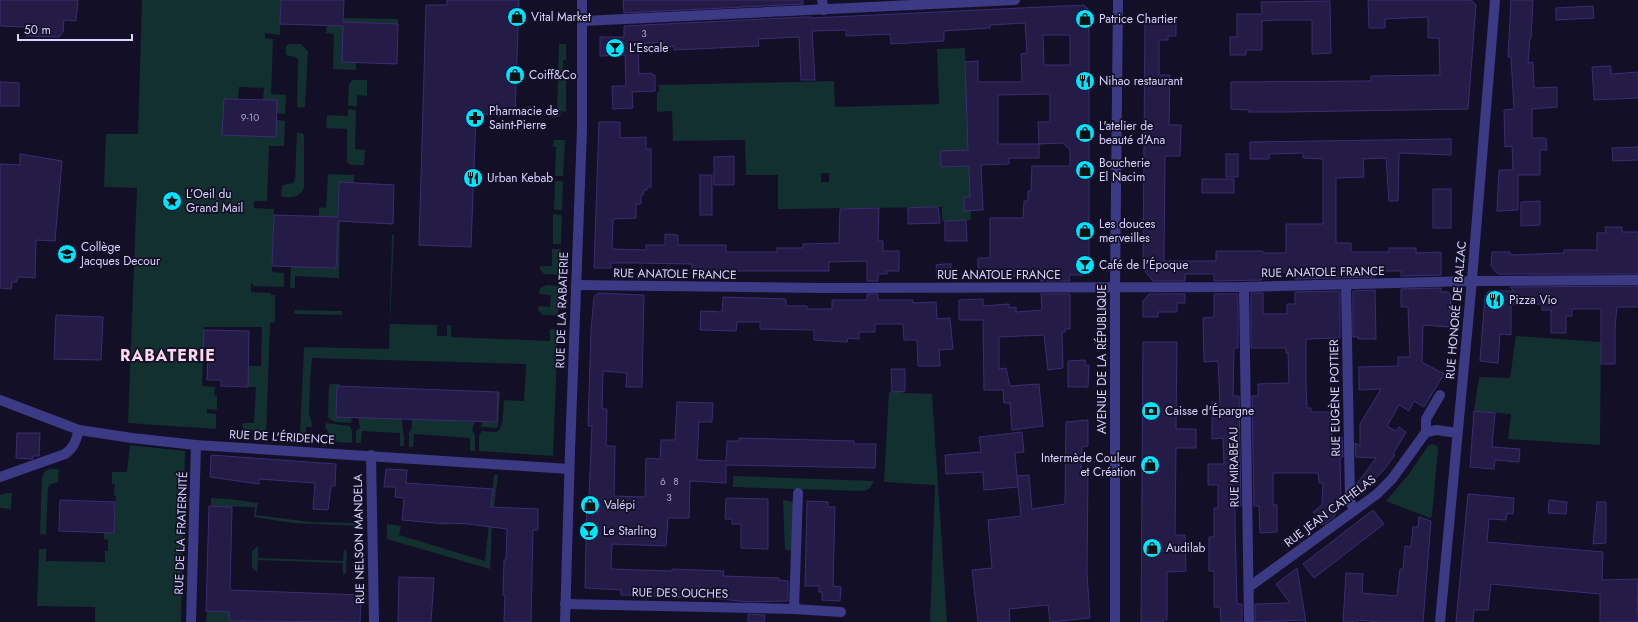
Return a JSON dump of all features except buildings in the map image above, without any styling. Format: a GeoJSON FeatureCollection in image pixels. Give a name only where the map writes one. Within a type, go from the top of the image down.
{"type":"FeatureCollection","features":[{"type":"Feature","properties":{"kind":"street","name":"RUE DE LA RABATERIE"},"geometry":{"type":"LineString","coordinates":[[565,622],[569,469],[582,129],[582,0]]}},
{"type":"Feature","properties":{"kind":"street"},"geometry":{"type":"LineString","coordinates":[[583,21],[823,5],[1015,0]]}},
{"type":"Feature","properties":{"kind":"street","name":"AVENUE DE LA RÉPUBLIQUE"},"geometry":{"type":"LineString","coordinates":[[1115,622],[1115,287],[1118,0]]}},
{"type":"Feature","properties":{"kind":"street","name":"RUE HONORÉ DE BALZAC"},"geometry":{"type":"LineString","coordinates":[[1440,622],[1472,281],[1496,0]]}},
{"type":"Feature","properties":{"kind":"street","name":"RUE ANATOLE FRANCE"},"geometry":{"type":"LineString","coordinates":[[576,286],[821,288],[1244,287],[1472,281],[1638,280]]}},
{"type":"Feature","properties":{"kind":"street","name":"RUE EUGÈNE POTTIER"},"geometry":{"type":"LineString","coordinates":[[1346,284],[1350,500],[1354,511]]}},
{"type":"Feature","properties":{"kind":"street","name":"RUE MIRABEAU"},"geometry":{"type":"LineString","coordinates":[[1244,287],[1249,622]]}},
{"type":"Feature","properties":{"kind":"street"},"geometry":{"type":"LineString","coordinates":[[1440,395],[1426,419],[1426,432],[1437,430],[1457,432]]}},
{"type":"Feature","properties":{"kind":"street","name":"RUE DE L'ÉRIDENCE"},"geometry":{"type":"LineString","coordinates":[[0,400],[79,430],[196,445],[371,455],[569,469]]}},
{"type":"Feature","properties":{"kind":"street"},"geometry":{"type":"LineString","coordinates":[[0,477],[66,454],[74,444],[79,430]]}},
{"type":"Feature","properties":{"kind":"street","name":"RUE JEAN CATHELAS"},"geometry":{"type":"LineString","coordinates":[[1248,587],[1377,494],[1392,480],[1426,432]]}},
{"type":"Feature","properties":{"kind":"street","name":"RUE DE LA FRATERNITÉ"},"geometry":{"type":"LineString","coordinates":[[191,622],[196,445]]}},
{"type":"Feature","properties":{"kind":"street","name":"RUE NELSON MANDELA"},"geometry":{"type":"LineString","coordinates":[[371,455],[374,622]]}},
{"type":"Feature","properties":{"kind":"street"},"geometry":{"type":"LineString","coordinates":[[794,609],[798,493]]}},
{"type":"Feature","properties":{"kind":"street","name":"RUE DES OUCHES"},"geometry":{"type":"LineString","coordinates":[[565,604],[794,609],[841,612]]}},
{"type":"Feature","properties":{"kind":"green space"},"geometry":{"type":"Polygon","coordinates":[[[142,0],[281,0],[280,35],[265,33],[265,38],[273,39],[271,94],[286,95],[285,114],[277,113],[277,100],[263,100],[264,88],[239,87],[238,99],[224,99],[222,135],[276,120],[285,121],[284,146],[269,146],[267,201],[254,201],[254,208],[274,209],[272,272],[284,273],[284,287],[254,286],[251,283],[251,292],[271,293],[271,295],[275,295],[275,322],[270,323],[266,437],[261,437],[261,431],[243,430],[243,423],[254,423],[256,387],[248,387],[248,366],[261,366],[262,327],[204,327],[202,386],[215,387],[214,395],[217,396],[217,410],[207,409],[207,413],[216,414],[216,429],[128,423],[137,188],[104,187],[106,134],[138,134],[142,0]]]}},
{"type":"Feature","properties":{"kind":"green space"},"geometry":{"type":"Polygon","coordinates":[[[344,18],[398,19],[398,24],[343,22],[344,18]]]}},
{"type":"Feature","properties":{"kind":"green space"},"geometry":{"type":"Polygon","coordinates":[[[327,25],[343,26],[342,62],[356,62],[356,70],[333,69],[334,34],[326,33],[327,25]]]}},
{"type":"Feature","properties":{"kind":"green space"},"geometry":{"type":"Polygon","coordinates":[[[289,44],[301,44],[308,51],[305,106],[303,108],[297,107],[298,59],[286,55],[286,46],[289,44]]]}},
{"type":"Feature","properties":{"kind":"green space"},"geometry":{"type":"Polygon","coordinates":[[[559,44],[566,44],[566,60],[563,60],[563,69],[566,69],[566,74],[558,74],[559,44]]]}},
{"type":"Feature","properties":{"kind":"green space"},"geometry":{"type":"Polygon","coordinates":[[[965,48],[971,220],[942,221],[942,207],[778,209],[778,175],[746,175],[745,140],[673,141],[672,111],[657,112],[657,92],[659,92],[659,85],[834,81],[835,107],[939,104],[937,49],[965,48]],[[821,173],[821,182],[829,182],[829,173],[821,173]]]}},
{"type":"Feature","properties":{"kind":"green space"},"geometry":{"type":"Polygon","coordinates":[[[558,78],[566,79],[566,112],[561,111],[560,117],[555,117],[555,110],[557,110],[558,78]]]}},
{"type":"Feature","properties":{"kind":"green space"},"geometry":{"type":"Polygon","coordinates":[[[353,80],[367,80],[367,96],[357,95],[357,106],[348,106],[349,84],[353,80]]]}},
{"type":"Feature","properties":{"kind":"green space"},"geometry":{"type":"Polygon","coordinates":[[[348,109],[356,110],[355,149],[365,150],[364,165],[351,165],[347,162],[347,129],[326,128],[327,115],[348,116],[348,109]]]}},
{"type":"Feature","properties":{"kind":"green space"},"geometry":{"type":"Polygon","coordinates":[[[297,133],[302,133],[304,135],[304,187],[299,195],[283,197],[281,195],[282,185],[293,183],[295,180],[297,133]]]}},
{"type":"Feature","properties":{"kind":"green space"},"geometry":{"type":"Polygon","coordinates":[[[554,140],[565,140],[563,176],[555,176],[556,147],[553,147],[554,140]]]}},
{"type":"Feature","properties":{"kind":"green space"},"geometry":{"type":"Polygon","coordinates":[[[328,174],[354,175],[354,183],[339,182],[338,217],[319,216],[319,207],[326,208],[328,174]]]}},
{"type":"Feature","properties":{"kind":"green space"},"geometry":{"type":"Polygon","coordinates":[[[555,181],[563,181],[562,210],[554,210],[555,181]]]}},
{"type":"Feature","properties":{"kind":"green space"},"geometry":{"type":"Polygon","coordinates":[[[553,214],[562,215],[561,244],[553,244],[553,214]]]}},
{"type":"Feature","properties":{"kind":"green space"},"geometry":{"type":"Polygon","coordinates":[[[338,221],[340,221],[339,278],[295,276],[295,288],[290,288],[291,266],[336,268],[338,221]]]}},
{"type":"Feature","properties":{"kind":"green space"},"geometry":{"type":"Polygon","coordinates":[[[392,235],[394,235],[390,324],[437,325],[437,336],[447,336],[447,325],[451,325],[451,337],[550,341],[550,329],[558,329],[553,456],[479,451],[479,436],[482,431],[495,432],[500,429],[504,400],[524,401],[526,364],[312,358],[309,415],[312,427],[306,427],[306,437],[299,439],[304,347],[389,349],[392,235]]]}},
{"type":"Feature","properties":{"kind":"green space"},"geometry":{"type":"Polygon","coordinates":[[[552,249],[561,249],[560,275],[544,274],[540,269],[540,266],[552,266],[552,249]]]}},
{"type":"Feature","properties":{"kind":"green space"},"geometry":{"type":"Polygon","coordinates":[[[547,285],[559,286],[558,315],[543,315],[538,310],[539,306],[550,307],[551,295],[539,294],[540,288],[547,285]]]}},
{"type":"Feature","properties":{"kind":"green space"},"geometry":{"type":"Polygon","coordinates":[[[295,310],[342,311],[342,315],[298,314],[294,313],[295,310]]]}},
{"type":"Feature","properties":{"kind":"green space"},"geometry":{"type":"Polygon","coordinates":[[[1516,336],[1601,342],[1600,445],[1508,439],[1511,414],[1474,411],[1479,377],[1510,378],[1516,336]]]}},
{"type":"Feature","properties":{"kind":"green space"},"geometry":{"type":"Polygon","coordinates":[[[340,384],[337,387],[336,416],[352,417],[351,423],[335,422],[328,417],[329,385],[340,384]]]}},
{"type":"Feature","properties":{"kind":"green space"},"geometry":{"type":"Polygon","coordinates":[[[903,391],[903,393],[932,394],[947,622],[930,622],[935,485],[884,482],[889,392],[903,391]]]}},
{"type":"Feature","properties":{"kind":"green space"},"geometry":{"type":"Polygon","coordinates":[[[498,392],[500,392],[498,426],[496,428],[481,427],[482,422],[497,422],[498,392]]]}},
{"type":"Feature","properties":{"kind":"green space"},"geometry":{"type":"Polygon","coordinates":[[[358,417],[402,419],[404,446],[400,446],[400,433],[362,431],[361,443],[356,443],[356,431],[360,428],[358,417]]]}},
{"type":"Feature","properties":{"kind":"green space"},"geometry":{"type":"Polygon","coordinates":[[[412,419],[475,422],[472,430],[475,435],[475,451],[470,451],[470,438],[414,434],[413,447],[409,447],[409,433],[412,428],[412,419]]]}},
{"type":"Feature","properties":{"kind":"green space"},"geometry":{"type":"Polygon","coordinates":[[[326,423],[350,426],[352,431],[352,443],[332,440],[327,429],[325,428],[326,423]]]}},
{"type":"Feature","properties":{"kind":"green space"},"geometry":{"type":"Polygon","coordinates":[[[1432,444],[1437,446],[1438,449],[1432,516],[1430,518],[1386,501],[1409,474],[1428,446],[1432,444]]]}},
{"type":"Feature","properties":{"kind":"green space"},"geometry":{"type":"Polygon","coordinates":[[[130,445],[185,451],[181,622],[95,622],[95,607],[37,606],[39,549],[46,549],[46,561],[105,562],[105,551],[108,551],[108,540],[104,539],[104,533],[114,533],[116,496],[114,496],[115,484],[112,484],[112,472],[127,472],[130,445]]]}},
{"type":"Feature","properties":{"kind":"green space"},"geometry":{"type":"Polygon","coordinates":[[[49,469],[59,469],[58,482],[51,484],[48,488],[46,535],[40,534],[42,478],[45,471],[49,469]]]}},
{"type":"Feature","properties":{"kind":"green space"},"geometry":{"type":"Polygon","coordinates":[[[494,475],[498,475],[492,526],[490,569],[387,539],[387,524],[401,526],[399,535],[485,561],[494,475]]]}},
{"type":"Feature","properties":{"kind":"green space"},"geometry":{"type":"Polygon","coordinates":[[[733,476],[874,481],[870,488],[865,491],[733,487],[733,476]]]}},
{"type":"Feature","properties":{"kind":"green space"},"geometry":{"type":"Polygon","coordinates":[[[12,493],[11,509],[0,508],[0,495],[12,493]]]}},
{"type":"Feature","properties":{"kind":"green space"},"geometry":{"type":"Polygon","coordinates":[[[211,498],[258,503],[256,515],[311,522],[359,523],[359,526],[293,523],[254,517],[255,507],[211,506],[211,498]]]}},
{"type":"Feature","properties":{"kind":"green space"},"geometry":{"type":"Polygon","coordinates":[[[783,500],[793,503],[794,551],[785,550],[783,500]]]}},
{"type":"Feature","properties":{"kind":"green space"},"geometry":{"type":"Polygon","coordinates":[[[258,546],[258,558],[343,561],[344,549],[347,552],[346,573],[343,575],[343,563],[258,560],[257,572],[252,567],[252,551],[258,546]]]}},
{"type":"Feature","properties":{"kind":"green space"},"geometry":{"type":"Polygon","coordinates":[[[207,611],[229,612],[247,622],[206,622],[207,611]]]}},
{"type":"Feature","properties":{"kind":"place","name":"Vital Market"},"geometry":{"type":"Point","coordinates":[517,17]}},
{"type":"Feature","properties":{"kind":"place","name":"Patrice Chartier"},"geometry":{"type":"Point","coordinates":[1085,19]}},
{"type":"Feature","properties":{"kind":"place","name":"L’Escale"},"geometry":{"type":"Point","coordinates":[615,48]}},
{"type":"Feature","properties":{"kind":"place","name":"Coiff&Co"},"geometry":{"type":"Point","coordinates":[515,75]}},
{"type":"Feature","properties":{"kind":"place","name":"Nihao restaurant"},"geometry":{"type":"Point","coordinates":[1085,81]}},
{"type":"Feature","properties":{"kind":"place","name":"Pharmacie de Saint-Pierre"},"geometry":{"type":"Point","coordinates":[475,118]}},
{"type":"Feature","properties":{"kind":"place","name":"L'atelier de beauté d'Ana"},"geometry":{"type":"Point","coordinates":[1085,133]}},
{"type":"Feature","properties":{"kind":"place","name":"Boucherie El Nacim"},"geometry":{"type":"Point","coordinates":[1085,170]}},
{"type":"Feature","properties":{"kind":"place","name":"Urban Kebab"},"geometry":{"type":"Point","coordinates":[473,178]}},
{"type":"Feature","properties":{"kind":"place","name":"L’Oeil du Grand Mail"},"geometry":{"type":"Point","coordinates":[172,201]}},
{"type":"Feature","properties":{"kind":"place","name":"Les douces merveilles"},"geometry":{"type":"Point","coordinates":[1085,231]}},
{"type":"Feature","properties":{"kind":"place","name":"Collège Jacques Decour"},"geometry":{"type":"Point","coordinates":[67,254]}},
{"type":"Feature","properties":{"kind":"place","name":"Café de l'Époque"},"geometry":{"type":"Point","coordinates":[1085,265]}},
{"type":"Feature","properties":{"kind":"place","name":"Pizza Vio"},"geometry":{"type":"Point","coordinates":[1495,300]}},
{"type":"Feature","properties":{"kind":"place","name":"Caisse d'Épargne"},"geometry":{"type":"Point","coordinates":[1151,411]}},
{"type":"Feature","properties":{"kind":"place","name":"Intermède Couleur et Création"},"geometry":{"type":"Point","coordinates":[1150,465]}},
{"type":"Feature","properties":{"kind":"place","name":"Valépi"},"geometry":{"type":"Point","coordinates":[590,505]}},
{"type":"Feature","properties":{"kind":"place","name":"Le Starling"},"geometry":{"type":"Point","coordinates":[589,531]}},
{"type":"Feature","properties":{"kind":"place","name":"Audilab"},"geometry":{"type":"Point","coordinates":[1152,548]}},
{"type":"Feature","properties":{"kind":"district","name":"RABATERIE"},"geometry":{"type":"Point","coordinates":[168,355]}}]}
